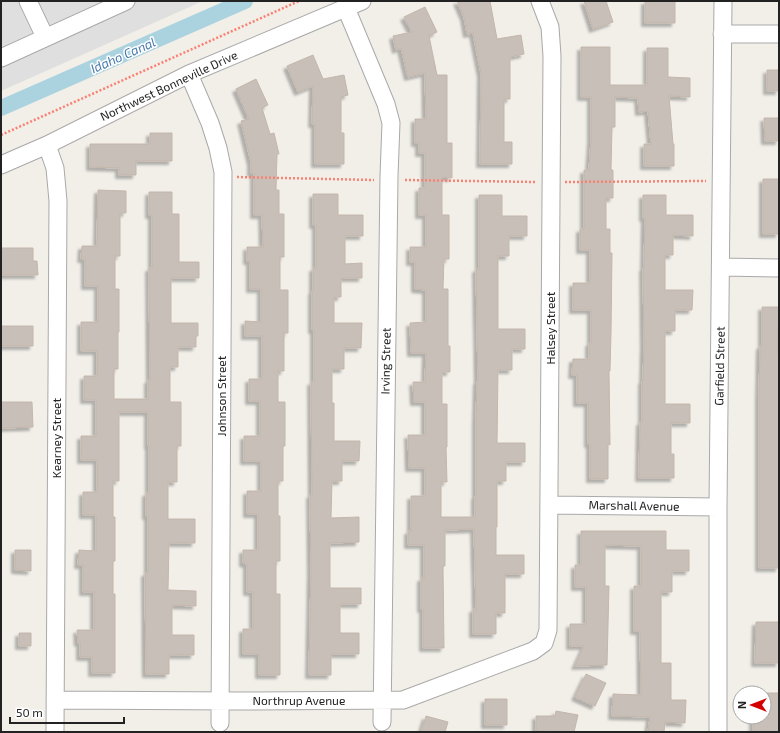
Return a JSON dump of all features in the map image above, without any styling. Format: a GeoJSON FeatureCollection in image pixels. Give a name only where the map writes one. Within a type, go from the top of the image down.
{"type":"FeatureCollection","features":[{"type":"Feature","properties":{"kind":"street"},"geometry":{"type":"LineString","coordinates":[[28,1],[45,37]]}},
{"type":"Feature","properties":{"kind":"street"},"geometry":{"type":"LineString","coordinates":[[1,58],[126,1]]}},
{"type":"Feature","properties":{"kind":"street","name":"Northwest Bonneville Drive"},"geometry":{"type":"LineString","coordinates":[[1,165],[46,145],[189,74],[362,1]]}},
{"type":"Feature","properties":{"kind":"street","name":"Halsey Street"},"geometry":{"type":"LineString","coordinates":[[533,651],[544,643],[548,630],[550,505],[552,56],[550,27],[540,1]]}},
{"type":"Feature","properties":{"kind":"street","name":"Garfield Street"},"geometry":{"type":"LineString","coordinates":[[718,732],[718,507],[722,1]]}},
{"type":"Feature","properties":{"kind":"street","name":"Irving Street"},"geometry":{"type":"LineString","coordinates":[[346,8],[386,104],[391,123],[389,176],[382,722]]}},
{"type":"Feature","properties":{"kind":"street"},"geometry":{"type":"LineString","coordinates":[[722,34],[779,34]]}},
{"type":"Feature","properties":{"kind":"street","name":"Johnson Street"},"geometry":{"type":"LineString","coordinates":[[189,74],[210,123],[218,148],[223,172],[220,723]]}},
{"type":"Feature","properties":{"kind":"street","name":"Kearney Street"},"geometry":{"type":"LineString","coordinates":[[46,145],[55,168],[58,201],[55,732]]}},
{"type":"Feature","properties":{"kind":"street"},"geometry":{"type":"LineString","coordinates":[[721,267],[779,268]]}},
{"type":"Feature","properties":{"kind":"street","name":"Marshall Avenue"},"geometry":{"type":"LineString","coordinates":[[550,505],[718,507]]}},
{"type":"Feature","properties":{"kind":"street","name":"Northrup Avenue"},"geometry":{"type":"LineString","coordinates":[[55,700],[220,702],[403,700],[533,651]]}},
{"type":"Feature","properties":{"kind":"path"},"geometry":{"type":"LineString","coordinates":[[1,135],[299,1]]}},
{"type":"Feature","properties":{"kind":"path"},"geometry":{"type":"LineString","coordinates":[[235,177],[376,180]]}},
{"type":"Feature","properties":{"kind":"path"},"geometry":{"type":"LineString","coordinates":[[399,180],[539,182]]}},
{"type":"Feature","properties":{"kind":"path"},"geometry":{"type":"LineString","coordinates":[[561,182],[708,182]]}},
{"type":"Feature","properties":{"kind":"shaded area"},"geometry":{"type":"Polygon","coordinates":[[[1,1],[203,1],[1,91],[1,1]]]}},
{"type":"Feature","properties":{"kind":"building"},"geometry":{"type":"Polygon","coordinates":[[[457,1],[490,1],[497,39],[521,35],[524,54],[510,57],[510,99],[504,99],[504,142],[512,142],[512,164],[480,164],[481,74],[473,33],[467,34],[464,17],[457,1]]]}},
{"type":"Feature","properties":{"kind":"building"},"geometry":{"type":"Polygon","coordinates":[[[584,1],[606,1],[613,22],[593,29],[584,1]]]}},
{"type":"Feature","properties":{"kind":"building"},"geometry":{"type":"Polygon","coordinates":[[[645,1],[675,1],[675,23],[645,23],[645,1]]]}},
{"type":"Feature","properties":{"kind":"building"},"geometry":{"type":"Polygon","coordinates":[[[425,7],[437,32],[429,36],[437,75],[447,75],[447,143],[452,143],[452,178],[442,177],[442,215],[449,215],[449,259],[444,259],[443,289],[448,289],[448,346],[450,346],[450,372],[442,372],[442,404],[447,404],[447,482],[441,482],[441,517],[475,517],[478,381],[476,269],[479,269],[479,195],[502,195],[502,216],[527,216],[527,236],[509,236],[509,256],[498,256],[498,329],[525,329],[525,349],[512,349],[512,370],[498,370],[497,443],[525,443],[525,462],[506,462],[506,481],[497,481],[496,555],[524,555],[524,574],[505,574],[505,613],[496,613],[496,634],[473,634],[473,609],[476,609],[474,529],[445,530],[445,566],[443,566],[444,648],[423,648],[421,578],[424,578],[424,545],[408,545],[408,531],[411,531],[411,496],[425,496],[425,468],[409,468],[408,435],[425,435],[425,402],[414,402],[413,382],[425,382],[426,353],[411,353],[410,323],[426,322],[426,290],[415,289],[415,262],[410,262],[410,247],[426,247],[426,215],[419,215],[419,188],[425,188],[425,153],[419,153],[419,143],[415,143],[415,119],[426,119],[425,73],[408,77],[401,48],[396,50],[393,36],[412,32],[404,17],[425,7]]]}},
{"type":"Feature","properties":{"kind":"building"},"geometry":{"type":"Polygon","coordinates":[[[581,47],[610,47],[610,85],[647,85],[647,48],[668,48],[668,77],[690,78],[690,97],[669,96],[674,144],[674,166],[644,166],[644,144],[651,144],[648,111],[639,112],[638,98],[615,97],[615,127],[612,127],[611,170],[613,170],[613,198],[606,198],[606,229],[610,229],[610,253],[612,253],[609,371],[610,445],[608,444],[608,479],[590,479],[588,403],[577,403],[577,375],[572,375],[573,359],[589,359],[589,343],[591,343],[591,310],[573,310],[573,283],[590,283],[590,250],[580,250],[580,229],[584,229],[584,170],[589,170],[591,140],[591,97],[581,97],[581,47]]]}},
{"type":"Feature","properties":{"kind":"building"},"geometry":{"type":"Polygon","coordinates":[[[313,55],[323,79],[344,75],[348,95],[341,97],[341,133],[344,133],[344,164],[315,164],[315,124],[312,124],[313,86],[298,92],[287,66],[313,55]]]}},
{"type":"Feature","properties":{"kind":"building"},"geometry":{"type":"Polygon","coordinates":[[[767,70],[779,70],[779,91],[767,91],[767,70]]]}},
{"type":"Feature","properties":{"kind":"building"},"geometry":{"type":"Polygon","coordinates":[[[256,79],[268,105],[262,108],[270,134],[274,133],[279,154],[277,154],[276,190],[279,190],[279,214],[284,214],[284,257],[280,257],[280,290],[288,290],[288,333],[284,333],[284,371],[278,371],[278,402],[285,402],[283,481],[278,481],[280,561],[276,561],[276,594],[280,594],[280,675],[259,675],[259,654],[243,654],[243,629],[253,629],[253,592],[247,592],[247,564],[243,563],[243,550],[258,550],[258,514],[247,514],[247,491],[261,491],[261,461],[244,461],[244,436],[260,436],[260,401],[249,401],[249,379],[262,379],[262,336],[245,336],[245,321],[261,322],[261,289],[250,289],[250,261],[247,261],[247,247],[263,247],[262,215],[254,215],[254,173],[251,173],[251,162],[241,121],[249,119],[236,89],[256,79]]]}},
{"type":"Feature","properties":{"kind":"building"},"geometry":{"type":"Polygon","coordinates":[[[764,118],[779,118],[779,141],[765,141],[764,118]]]}},
{"type":"Feature","properties":{"kind":"building"},"geometry":{"type":"Polygon","coordinates":[[[150,133],[172,133],[172,161],[136,161],[136,175],[119,175],[119,168],[90,167],[90,144],[150,144],[150,133]]]}},
{"type":"Feature","properties":{"kind":"building"},"geometry":{"type":"Polygon","coordinates":[[[763,179],[779,179],[779,234],[763,234],[763,179]]]}},
{"type":"Feature","properties":{"kind":"building"},"geometry":{"type":"Polygon","coordinates":[[[98,190],[126,191],[126,213],[120,213],[120,256],[115,256],[115,289],[119,289],[119,332],[118,369],[114,369],[114,399],[148,399],[148,380],[150,380],[149,268],[152,268],[152,215],[149,215],[149,192],[172,192],[172,214],[179,214],[179,262],[199,262],[199,278],[171,278],[171,323],[198,323],[198,336],[196,336],[196,347],[178,347],[178,367],[170,367],[170,402],[181,402],[181,446],[177,446],[177,482],[168,482],[168,519],[195,519],[195,543],[169,543],[168,590],[196,591],[196,606],[172,605],[172,635],[194,635],[194,655],[169,655],[169,674],[146,674],[145,573],[148,573],[148,516],[146,516],[146,493],[149,493],[148,412],[119,412],[119,481],[113,481],[113,517],[115,517],[113,594],[115,594],[115,673],[92,673],[92,657],[80,657],[80,642],[78,643],[77,630],[94,630],[94,592],[83,592],[83,565],[78,565],[79,550],[96,551],[96,515],[83,515],[83,492],[97,492],[97,460],[81,460],[81,436],[96,436],[96,400],[84,400],[84,376],[97,376],[97,351],[81,351],[81,322],[98,322],[98,286],[85,286],[85,259],[81,259],[82,246],[97,246],[98,190]]]}},
{"type":"Feature","properties":{"kind":"building"},"geometry":{"type":"Polygon","coordinates":[[[313,194],[338,194],[338,215],[363,215],[363,236],[345,236],[345,264],[362,263],[362,278],[341,278],[341,297],[334,297],[334,323],[362,323],[361,348],[344,348],[344,369],[332,369],[334,441],[360,441],[359,461],[342,461],[342,481],[332,481],[331,518],[359,517],[359,542],[330,543],[330,588],[361,588],[361,604],[340,604],[340,633],[359,633],[359,654],[331,654],[331,675],[309,675],[311,571],[310,495],[312,495],[311,382],[314,382],[312,291],[313,268],[316,268],[316,225],[313,225],[313,194]]]}},
{"type":"Feature","properties":{"kind":"building"},"geometry":{"type":"Polygon","coordinates":[[[643,195],[666,195],[666,215],[693,215],[693,236],[673,235],[673,255],[665,255],[665,290],[693,290],[692,310],[675,310],[675,331],[665,331],[665,404],[690,404],[690,423],[671,423],[671,454],[674,454],[674,478],[639,478],[644,344],[643,268],[645,218],[643,218],[643,195]]]}},
{"type":"Feature","properties":{"kind":"building"},"geometry":{"type":"Polygon","coordinates":[[[1,248],[33,248],[33,261],[37,261],[38,275],[1,275],[1,248]]]}},
{"type":"Feature","properties":{"kind":"building"},"geometry":{"type":"Polygon","coordinates":[[[762,307],[779,307],[779,568],[759,568],[759,397],[760,346],[762,346],[762,307]]]}},
{"type":"Feature","properties":{"kind":"building"},"geometry":{"type":"Polygon","coordinates":[[[1,326],[33,326],[33,346],[1,346],[1,326]]]}},
{"type":"Feature","properties":{"kind":"building"},"geometry":{"type":"Polygon","coordinates":[[[1,402],[32,402],[33,427],[1,428],[1,402]]]}},
{"type":"Feature","properties":{"kind":"building"},"geometry":{"type":"Polygon","coordinates":[[[581,531],[666,531],[666,550],[689,550],[689,571],[672,571],[672,592],[661,592],[661,663],[671,663],[671,700],[686,700],[685,723],[665,722],[664,732],[648,732],[650,717],[612,716],[613,694],[641,695],[640,631],[634,631],[634,586],[641,586],[641,546],[605,545],[605,586],[609,586],[607,665],[575,666],[584,646],[570,646],[570,624],[586,624],[586,587],[575,587],[575,565],[581,565],[581,531]]]}},
{"type":"Feature","properties":{"kind":"building"},"geometry":{"type":"Polygon","coordinates":[[[15,550],[31,550],[31,571],[15,570],[15,550]]]}},
{"type":"Feature","properties":{"kind":"building"},"geometry":{"type":"Polygon","coordinates":[[[756,622],[779,622],[779,663],[755,663],[756,622]]]}},
{"type":"Feature","properties":{"kind":"building"},"geometry":{"type":"Polygon","coordinates":[[[19,633],[31,633],[31,646],[19,646],[19,633]]]}},
{"type":"Feature","properties":{"kind":"building"},"geometry":{"type":"Polygon","coordinates":[[[586,674],[606,683],[595,706],[575,697],[586,674]]]}},
{"type":"Feature","properties":{"kind":"building"},"geometry":{"type":"Polygon","coordinates":[[[772,693],[779,693],[779,732],[753,732],[753,725],[772,725],[772,693]]]}},
{"type":"Feature","properties":{"kind":"building"},"geometry":{"type":"Polygon","coordinates":[[[485,699],[507,699],[507,725],[485,725],[485,699]]]}},
{"type":"Feature","properties":{"kind":"building"},"geometry":{"type":"Polygon","coordinates":[[[556,711],[578,715],[574,732],[536,731],[536,716],[555,716],[556,711]]]}},
{"type":"Feature","properties":{"kind":"building"},"geometry":{"type":"Polygon","coordinates":[[[426,716],[448,722],[445,732],[421,732],[426,716]]]}},
{"type":"Feature","properties":{"kind":"waterway","name":"Idaho Canal"},"geometry":{"type":"LineString","coordinates":[[1,108],[245,1]]}}]}
